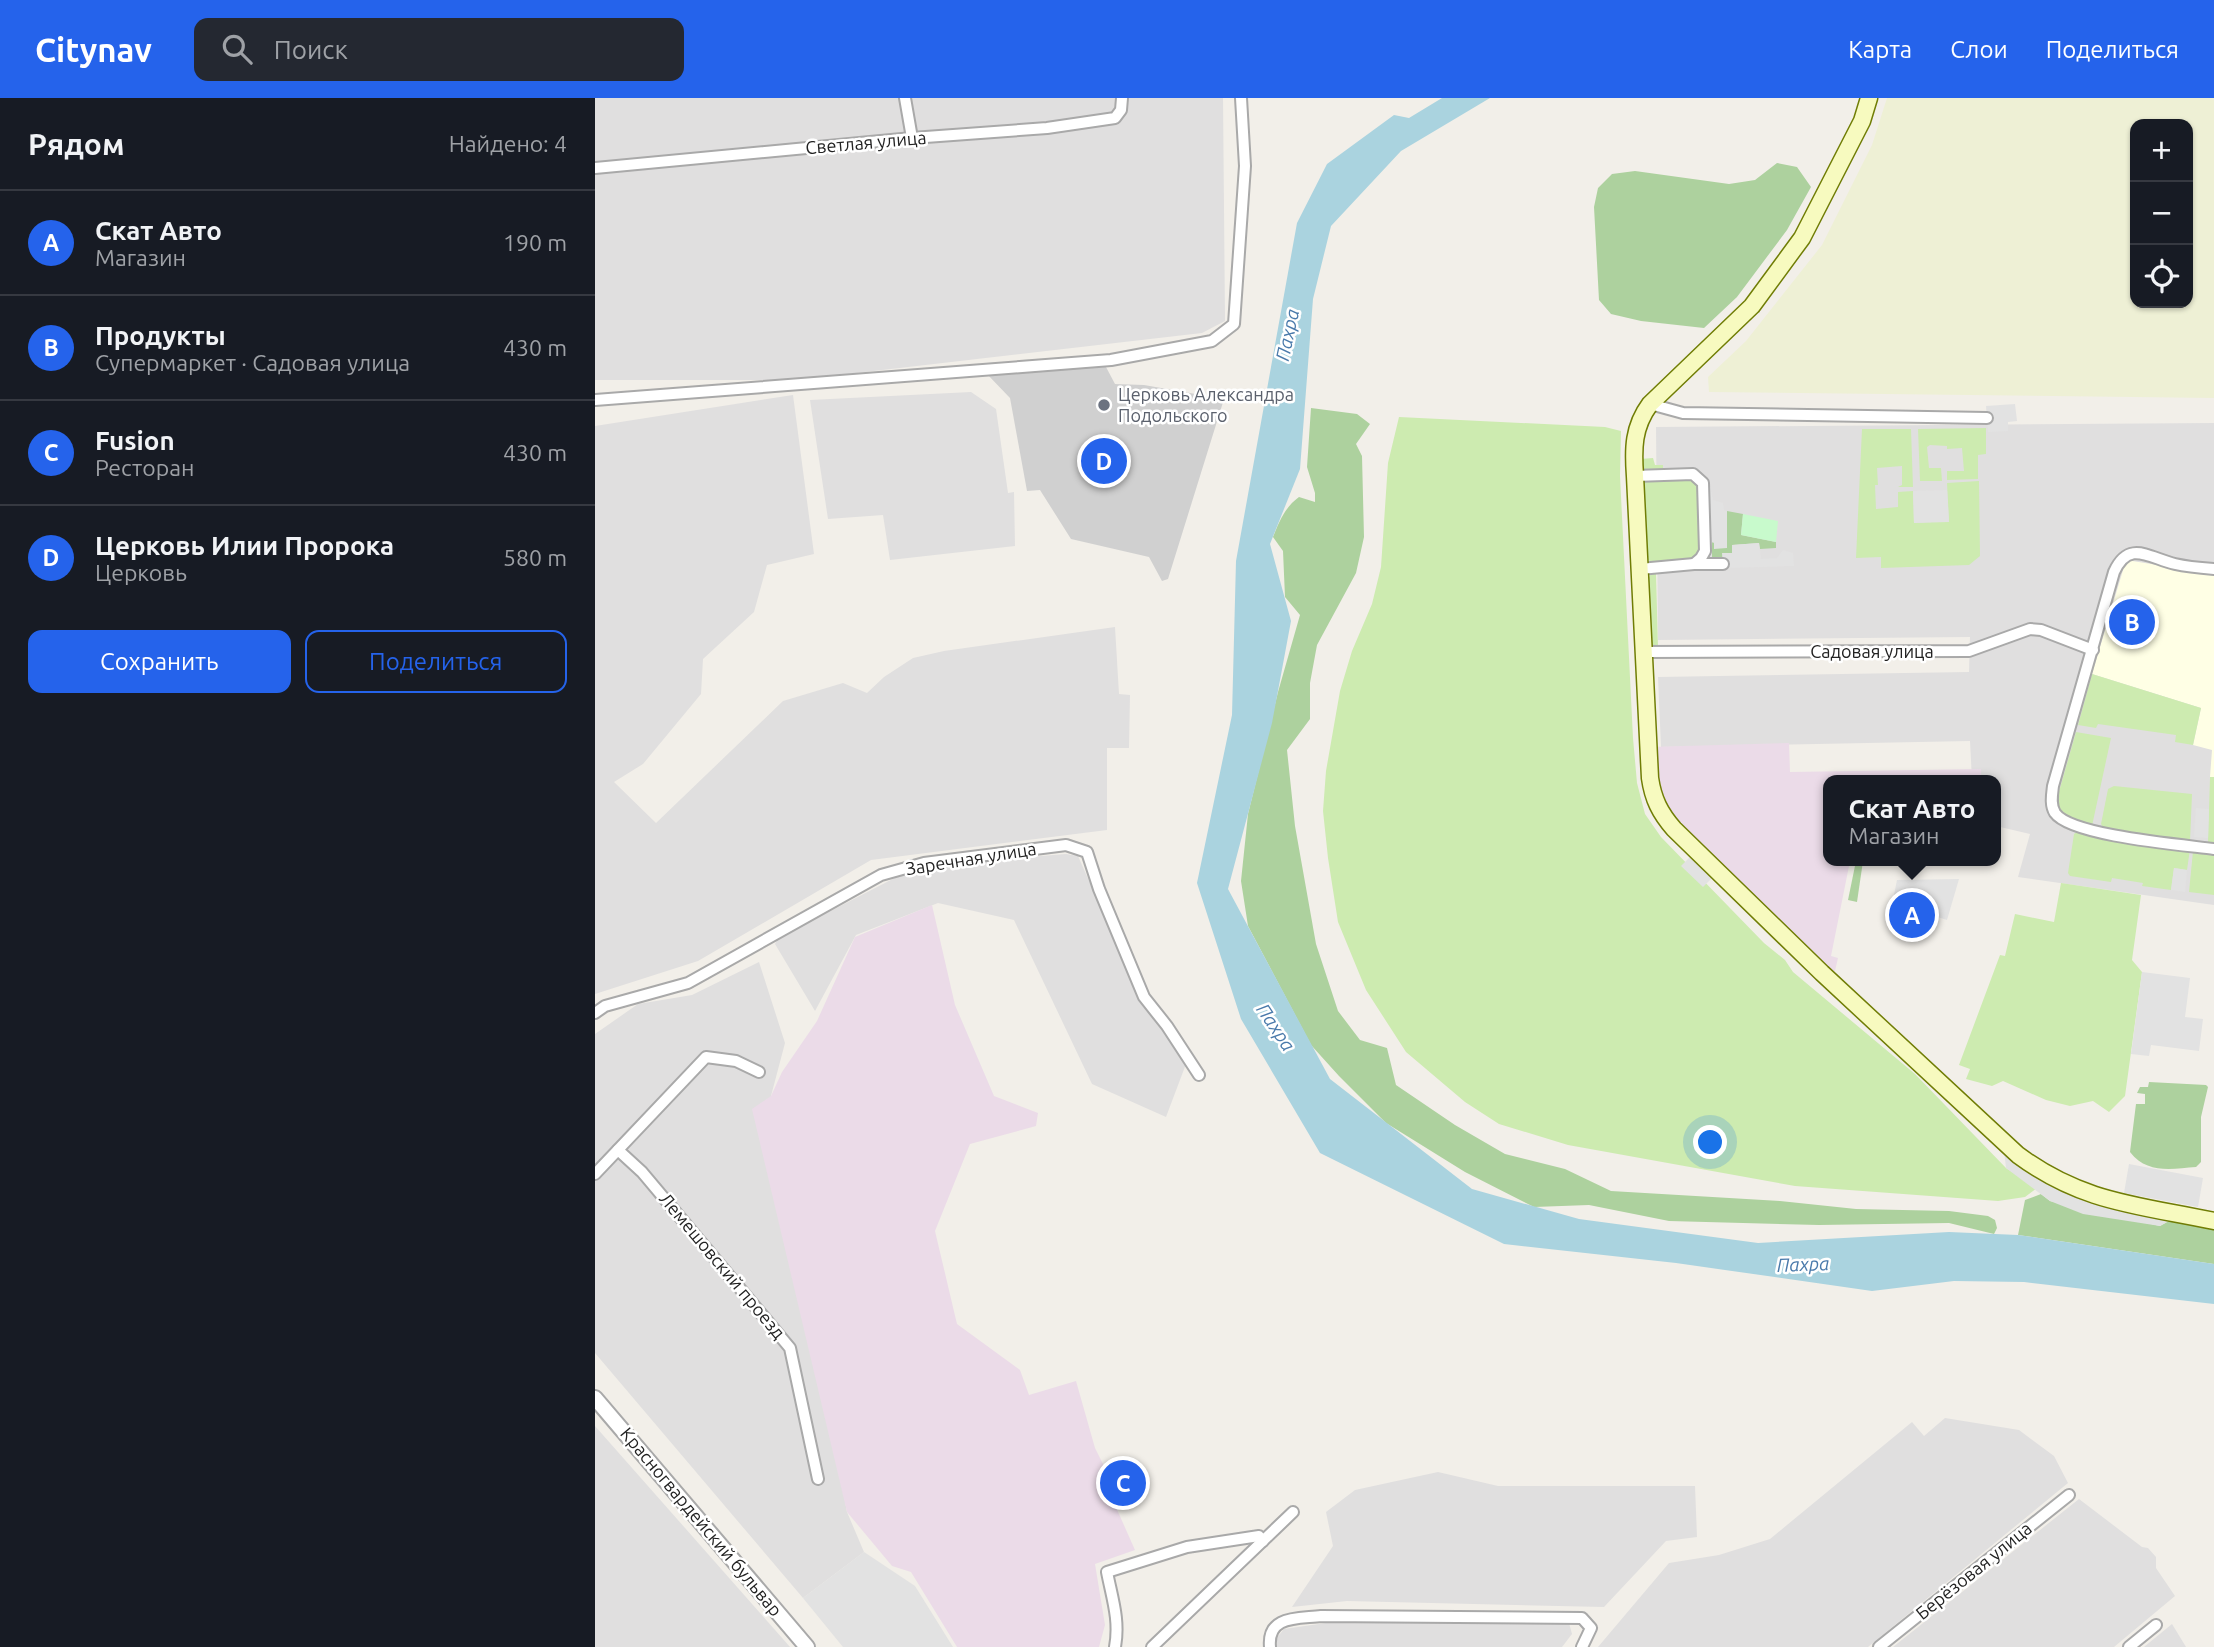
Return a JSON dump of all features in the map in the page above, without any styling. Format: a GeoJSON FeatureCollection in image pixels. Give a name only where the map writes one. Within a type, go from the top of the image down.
{"type":"FeatureCollection","features":[{"type":"Feature","properties":{"kind":"main road"},"geometry":{"type":"LineString","coordinates":[[1869,98],[1862,121],[1802,238],[1752,306],[1650,404],[1639,419],[1634,443],[1635,476],[1652,790],[1662,814],[1680,835],[1906,1052],[2028,1162],[2055,1179],[2094,1196],[2214,1220]]}},
{"type":"Feature","properties":{"kind":"street"},"geometry":{"type":"LineString","coordinates":[[905,98],[912,138]]}},
{"type":"Feature","properties":{"kind":"street","name":"Светлая улица"},"geometry":{"type":"LineString","coordinates":[[595,168],[1047,128],[1115,118],[1121,110],[1122,98]]}},
{"type":"Feature","properties":{"kind":"street"},"geometry":{"type":"LineString","coordinates":[[595,400],[1111,360],[1212,341],[1234,324],[1245,166],[1241,98]]}},
{"type":"Feature","properties":{"kind":"street"},"geometry":{"type":"LineString","coordinates":[[1650,404],[1683,413],[1987,418]]}},
{"type":"Feature","properties":{"kind":"street"},"geometry":{"type":"LineString","coordinates":[[1635,476],[1693,474],[1703,483],[1705,551],[1702,558],[1694,564]]}},
{"type":"Feature","properties":{"kind":"street"},"geometry":{"type":"LineString","coordinates":[[2214,569],[2175,564],[2143,553],[2130,553],[2120,559],[2053,786],[2051,802],[2061,818],[2095,832],[2214,849]]}},
{"type":"Feature","properties":{"kind":"street"},"geometry":{"type":"LineString","coordinates":[[1640,569],[1723,564]]}},
{"type":"Feature","properties":{"kind":"street","name":"Садовая улица"},"geometry":{"type":"LineString","coordinates":[[1644,652],[1969,651],[2030,629],[2093,650]]}},
{"type":"Feature","properties":{"kind":"street","name":"Заречная улица"},"geometry":{"type":"LineString","coordinates":[[595,1013],[605,1006],[688,983],[881,875],[924,863],[1066,845],[1087,852],[1099,889],[1144,997],[1199,1075]]}},
{"type":"Feature","properties":{"kind":"street"},"geometry":{"type":"LineString","coordinates":[[595,1174],[706,1057],[736,1061],[759,1072]]}},
{"type":"Feature","properties":{"kind":"street","name":"Лемешовский проезд"},"geometry":{"type":"LineString","coordinates":[[618,1150],[642,1172],[790,1348],[818,1479]]}},
{"type":"Feature","properties":{"kind":"street","name":"Красногвардейский бульвар"},"geometry":{"type":"LineString","coordinates":[[595,1398],[807,1647]]}},
{"type":"Feature","properties":{"kind":"street","name":"Берёзовая улица"},"geometry":{"type":"LineString","coordinates":[[1879,1647],[2069,1495]]}},
{"type":"Feature","properties":{"kind":"street"},"geometry":{"type":"LineString","coordinates":[[1152,1647],[1293,1512]]}},
{"type":"Feature","properties":{"kind":"street"},"geometry":{"type":"LineString","coordinates":[[1115,1647],[1118,1631],[1116,1607],[1107,1572],[1187,1547],[1259,1536],[1263,1541]]}},
{"type":"Feature","properties":{"kind":"street"},"geometry":{"type":"LineString","coordinates":[[1270,1647],[1269,1635],[1279,1623],[1321,1616],[1582,1618],[1591,1628],[1582,1647]]}},
{"type":"Feature","properties":{"kind":"street"},"geometry":{"type":"LineString","coordinates":[[2129,1647],[2156,1625]]}},
{"type":"Feature","properties":{"kind":"shaded area"},"geometry":{"type":"Polygon","coordinates":[[[595,98],[1223,98],[1225,321],[1202,333],[796,380],[595,380],[595,98]]]}},
{"type":"Feature","properties":{"kind":"shaded area"},"geometry":{"type":"Polygon","coordinates":[[[1887,98],[2214,98],[2214,398],[1709,392],[1708,377],[1746,341],[1822,245],[1872,145],[1887,98]]]}},
{"type":"Feature","properties":{"kind":"shaded area"},"geometry":{"type":"Polygon","coordinates":[[[1106,367],[1115,384],[1144,385],[1224,399],[1168,579],[1162,581],[1149,557],[1071,539],[1040,490],[1027,491],[1010,398],[987,374],[1106,367]]]}},
{"type":"Feature","properties":{"kind":"shaded area"},"geometry":{"type":"Polygon","coordinates":[[[971,392],[996,409],[1008,493],[1014,492],[1015,546],[890,560],[883,515],[828,519],[810,400],[971,392]]]}},
{"type":"Feature","properties":{"kind":"shaded area"},"geometry":{"type":"Polygon","coordinates":[[[793,395],[814,554],[767,565],[754,612],[703,659],[701,694],[643,764],[614,782],[656,823],[783,701],[843,683],[867,693],[884,677],[913,658],[944,651],[1115,627],[1119,694],[1130,695],[1129,748],[1107,748],[1107,830],[871,860],[698,961],[595,994],[595,426],[793,395]]]}},
{"type":"Feature","properties":{"kind":"shaded area"},"geometry":{"type":"Polygon","coordinates":[[[2015,404],[2017,421],[2008,422],[2008,431],[1988,432],[1986,406],[2015,404]]]}},
{"type":"Feature","properties":{"kind":"shaded area"},"geometry":{"type":"Polygon","coordinates":[[[2214,423],[2214,905],[2018,877],[2030,834],[2001,827],[2001,775],[1972,775],[1970,741],[1661,747],[1658,677],[1969,672],[1970,637],[1658,640],[1656,427],[2214,423]]]}},
{"type":"Feature","properties":{"kind":"shaded area"},"geometry":{"type":"Polygon","coordinates":[[[1701,475],[1710,485],[1713,500],[1723,503],[1724,510],[1727,511],[1727,548],[1714,549],[1712,542],[1712,560],[1701,558],[1701,475]]]}},
{"type":"Feature","properties":{"kind":"shaded area"},"geometry":{"type":"Polygon","coordinates":[[[1947,490],[1949,522],[1914,523],[1913,491],[1947,490]]]}},
{"type":"Feature","properties":{"kind":"shaded area"},"geometry":{"type":"Polygon","coordinates":[[[1759,543],[1761,559],[1777,558],[1783,550],[1793,553],[1794,566],[1723,568],[1722,553],[1732,553],[1732,545],[1759,543]]]}},
{"type":"Feature","properties":{"kind":"shaded area"},"geometry":{"type":"Polygon","coordinates":[[[2126,560],[2214,574],[2214,777],[2210,777],[2212,750],[2193,745],[2201,708],[2092,674],[2126,560]]]}},
{"type":"Feature","properties":{"kind":"shaded area"},"geometry":{"type":"Polygon","coordinates":[[[1789,743],[1790,772],[1981,769],[1981,775],[1823,775],[1823,866],[1849,866],[1831,956],[1838,958],[1835,971],[1825,969],[1662,814],[1649,747],[1789,743]]]}},
{"type":"Feature","properties":{"kind":"shaded area"},"geometry":{"type":"Polygon","coordinates":[[[2196,808],[2209,809],[2208,838],[2194,837],[2196,808]]]}},
{"type":"Feature","properties":{"kind":"shaded area"},"geometry":{"type":"Polygon","coordinates":[[[1066,854],[1078,856],[1142,1000],[1186,1064],[1166,1117],[1092,1084],[1014,920],[938,903],[856,935],[815,1011],[775,944],[778,938],[918,866],[1066,854]]]}},
{"type":"Feature","properties":{"kind":"shaded area"},"geometry":{"type":"Polygon","coordinates":[[[1691,856],[1713,877],[1703,887],[1681,866],[1691,856]]]}},
{"type":"Feature","properties":{"kind":"shaded area"},"geometry":{"type":"Polygon","coordinates":[[[2174,868],[2187,870],[2185,892],[2171,890],[2174,868]]]}},
{"type":"Feature","properties":{"kind":"shaded area"},"geometry":{"type":"Polygon","coordinates":[[[1959,879],[1947,920],[1928,914],[1904,912],[1903,917],[1891,910],[1897,880],[1959,879]]]}},
{"type":"Feature","properties":{"kind":"shaded area"},"geometry":{"type":"Polygon","coordinates":[[[932,905],[955,1005],[994,1096],[1038,1113],[1036,1126],[970,1144],[935,1231],[957,1324],[1020,1370],[1029,1395],[1076,1381],[1095,1448],[1122,1502],[1115,1505],[1135,1550],[1095,1564],[1105,1625],[1099,1647],[957,1647],[911,1572],[892,1566],[847,1512],[752,1109],[771,1096],[782,1072],[817,1021],[855,937],[932,905]]]}},
{"type":"Feature","properties":{"kind":"shaded area"},"geometry":{"type":"Polygon","coordinates":[[[759,962],[785,1043],[771,1096],[847,1512],[864,1552],[803,1598],[595,1353],[595,1034],[638,1004],[692,995],[759,962]]]}},
{"type":"Feature","properties":{"kind":"shaded area"},"geometry":{"type":"Polygon","coordinates":[[[2142,972],[2190,978],[2185,1017],[2203,1019],[2199,1051],[2151,1045],[2149,1056],[2131,1054],[2142,972]]]}},
{"type":"Feature","properties":{"kind":"shaded area"},"geometry":{"type":"Polygon","coordinates":[[[2003,1141],[2037,1169],[2181,1214],[2160,1226],[2083,1214],[2050,1201],[2006,1168],[2003,1141]]]}},
{"type":"Feature","properties":{"kind":"shaded area"},"geometry":{"type":"Polygon","coordinates":[[[2129,1164],[2203,1178],[2198,1207],[2124,1193],[2129,1164]]]}},
{"type":"Feature","properties":{"kind":"shaded area"},"geometry":{"type":"Polygon","coordinates":[[[1945,1418],[2019,1430],[2054,1456],[2068,1483],[1868,1647],[1598,1647],[1669,1563],[1719,1555],[1770,1539],[1912,1422],[1924,1436],[1945,1418]]]}},
{"type":"Feature","properties":{"kind":"shaded area"},"geometry":{"type":"Polygon","coordinates":[[[595,1426],[783,1639],[790,1647],[595,1647],[595,1426]]]}},
{"type":"Feature","properties":{"kind":"shaded area"},"geometry":{"type":"Polygon","coordinates":[[[1438,1472],[1498,1486],[1695,1486],[1697,1537],[1666,1541],[1604,1607],[1347,1601],[1292,1607],[1333,1546],[1326,1512],[1355,1490],[1438,1472]]]}},
{"type":"Feature","properties":{"kind":"shaded area"},"geometry":{"type":"Polygon","coordinates":[[[2079,1499],[2142,1547],[2148,1548],[2156,1557],[2156,1568],[2175,1596],[2114,1647],[1893,1647],[2079,1499]]]}},
{"type":"Feature","properties":{"kind":"shaded area"},"geometry":{"type":"Polygon","coordinates":[[[864,1552],[915,1586],[953,1647],[843,1647],[803,1598],[864,1552]]]}},
{"type":"Feature","properties":{"kind":"shaded area"},"geometry":{"type":"Polygon","coordinates":[[[1340,1621],[1569,1623],[1572,1634],[1562,1647],[1276,1647],[1275,1640],[1284,1629],[1340,1621]]]}},
{"type":"Feature","properties":{"kind":"shaded area"},"geometry":{"type":"Polygon","coordinates":[[[2172,1624],[2186,1647],[2144,1647],[2172,1624]]]}},
{"type":"Feature","properties":{"kind":"green space"},"geometry":{"type":"Polygon","coordinates":[[[1777,163],[1797,167],[1811,187],[1787,230],[1737,297],[1704,328],[1641,321],[1611,314],[1599,300],[1594,207],[1598,188],[1612,174],[1635,171],[1729,184],[1755,180],[1777,163]]]}},
{"type":"Feature","properties":{"kind":"green space"},"geometry":{"type":"Polygon","coordinates":[[[1311,408],[1357,414],[1370,424],[1356,444],[1362,456],[1364,537],[1356,573],[1317,645],[1310,683],[1310,719],[1287,750],[1295,826],[1316,944],[1338,1011],[1360,1040],[1387,1048],[1396,1085],[1455,1125],[1505,1154],[1565,1169],[1611,1191],[1780,1201],[1856,1209],[1949,1211],[1988,1216],[1995,1220],[1997,1228],[1994,1234],[1949,1223],[1819,1225],[1669,1221],[1589,1205],[1534,1207],[1465,1172],[1386,1123],[1311,1045],[1248,926],[1241,881],[1248,814],[1300,615],[1285,597],[1283,551],[1273,537],[1283,515],[1294,501],[1299,497],[1315,502],[1307,467],[1311,408]]]}},
{"type":"Feature","properties":{"kind":"green space"},"geometry":{"type":"Polygon","coordinates":[[[1399,417],[1605,427],[1621,431],[1620,476],[1633,738],[1637,783],[1645,814],[1661,837],[1764,943],[1785,960],[1793,972],[1915,1074],[2006,1168],[2037,1188],[2025,1197],[1998,1201],[1795,1186],[1568,1145],[1499,1124],[1465,1102],[1406,1052],[1366,990],[1338,922],[1323,811],[1326,771],[1340,691],[1352,651],[1372,604],[1381,567],[1388,463],[1399,417]]]}},
{"type":"Feature","properties":{"kind":"green space"},"geometry":{"type":"Polygon","coordinates":[[[1986,428],[1986,454],[1978,455],[1978,479],[1947,480],[1947,471],[1964,471],[1962,448],[1947,449],[1947,446],[1930,445],[1927,447],[1929,468],[1941,468],[1942,481],[1920,481],[1918,429],[1986,428]]]}},
{"type":"Feature","properties":{"kind":"green space"},"geometry":{"type":"Polygon","coordinates":[[[1862,429],[1911,429],[1913,487],[1898,487],[1902,485],[1902,466],[1877,468],[1876,509],[1898,507],[1898,492],[1913,491],[1914,523],[1949,521],[1947,483],[1979,481],[1980,556],[1969,565],[1881,568],[1881,557],[1856,558],[1862,429]]]}},
{"type":"Feature","properties":{"kind":"green space"},"geometry":{"type":"Polygon","coordinates":[[[1653,458],[1655,465],[1663,465],[1663,471],[1642,469],[1640,459],[1653,458]]]}},
{"type":"Feature","properties":{"kind":"green space"},"geometry":{"type":"Polygon","coordinates":[[[1698,477],[1701,558],[1654,563],[1648,560],[1645,554],[1641,489],[1644,482],[1651,479],[1698,477]]]}},
{"type":"Feature","properties":{"kind":"green space"},"geometry":{"type":"Polygon","coordinates":[[[1727,511],[1743,514],[1741,535],[1776,542],[1776,548],[1760,549],[1759,543],[1732,545],[1732,553],[1722,560],[1712,560],[1711,542],[1727,547],[1727,511]]]}},
{"type":"Feature","properties":{"kind":"green space"},"geometry":{"type":"Polygon","coordinates":[[[1743,514],[1778,521],[1776,542],[1741,535],[1743,514]]]}},
{"type":"Feature","properties":{"kind":"green space"},"geometry":{"type":"Polygon","coordinates":[[[1656,573],[1658,648],[1650,644],[1646,582],[1651,574],[1656,573]]]}},
{"type":"Feature","properties":{"kind":"green space"},"geometry":{"type":"Polygon","coordinates":[[[2092,674],[2201,708],[2193,745],[2175,742],[2176,735],[2098,724],[2096,728],[2078,725],[2092,674]]]}},
{"type":"Feature","properties":{"kind":"green space"},"geometry":{"type":"Polygon","coordinates":[[[2076,732],[2111,738],[2092,826],[2063,814],[2056,802],[2076,732]]]}},
{"type":"Feature","properties":{"kind":"green space"},"geometry":{"type":"Polygon","coordinates":[[[2210,777],[2214,777],[2214,842],[2208,842],[2210,777]]]}},
{"type":"Feature","properties":{"kind":"green space"},"geometry":{"type":"Polygon","coordinates":[[[2114,786],[2192,794],[2190,842],[2104,829],[2101,824],[2108,789],[2114,786]]]}},
{"type":"Feature","properties":{"kind":"green space"},"geometry":{"type":"Polygon","coordinates":[[[2078,831],[2190,849],[2187,870],[2174,868],[2171,890],[2112,878],[2111,882],[2070,876],[2068,873],[2074,834],[2078,831]]]}},
{"type":"Feature","properties":{"kind":"green space"},"geometry":{"type":"Polygon","coordinates":[[[2193,851],[2214,854],[2214,895],[2189,892],[2193,851]]]}},
{"type":"Feature","properties":{"kind":"green space"},"geometry":{"type":"Polygon","coordinates":[[[1855,866],[1862,866],[1857,902],[1848,900],[1855,866]]]}},
{"type":"Feature","properties":{"kind":"green space"},"geometry":{"type":"Polygon","coordinates":[[[2061,883],[2141,895],[2132,960],[2142,972],[2125,1096],[2109,1112],[2093,1101],[2070,1106],[2046,1100],[2003,1081],[1992,1086],[1966,1079],[1970,1069],[1959,1065],[2000,955],[2005,956],[2015,914],[2054,922],[2061,883]]]}},
{"type":"Feature","properties":{"kind":"green space"},"geometry":{"type":"Polygon","coordinates":[[[2149,1082],[2208,1087],[2201,1117],[2201,1162],[2196,1167],[2152,1167],[2130,1152],[2136,1104],[2145,1104],[2145,1094],[2137,1093],[2140,1087],[2148,1087],[2149,1082]]]}},
{"type":"Feature","properties":{"kind":"green space"},"geometry":{"type":"Polygon","coordinates":[[[2041,1194],[2050,1201],[2160,1226],[2181,1214],[2214,1221],[2214,1264],[2018,1235],[2025,1200],[2041,1194]]]}},
{"type":"Feature","properties":{"kind":"water","name":"Пахра"},"geometry":{"type":"Polygon","coordinates":[[[1442,98],[1490,98],[1401,151],[1331,226],[1313,299],[1300,469],[1270,544],[1291,621],[1272,723],[1228,889],[1330,1079],[1472,1189],[1579,1219],[1758,1243],[1949,1232],[2018,1235],[2214,1264],[2214,1304],[2024,1282],[1954,1281],[1872,1291],[1676,1263],[1504,1244],[1320,1153],[1241,1019],[1197,883],[1232,715],[1236,561],[1297,223],[1327,164],[1394,115],[1409,118],[1442,98]]]}},
{"type":"Feature","properties":{"kind":"place","name":"Церковь Александра Подольского"},"geometry":{"type":"Point","coordinates":[1104,405]}},
{"type":"Feature","properties":{"kind":"place","name":"Церковь Илии Пророка"},"geometry":{"type":"Point","coordinates":[1104,461]}},
{"type":"Feature","properties":{"kind":"place","name":"Продукты"},"geometry":{"type":"Point","coordinates":[2132,622]}},
{"type":"Feature","properties":{"kind":"place","name":"Скат Авто"},"geometry":{"type":"Point","coordinates":[1912,915]}},
{"type":"Feature","properties":{"kind":"place","name":"Fusion"},"geometry":{"type":"Point","coordinates":[1123,1483]}}]}
